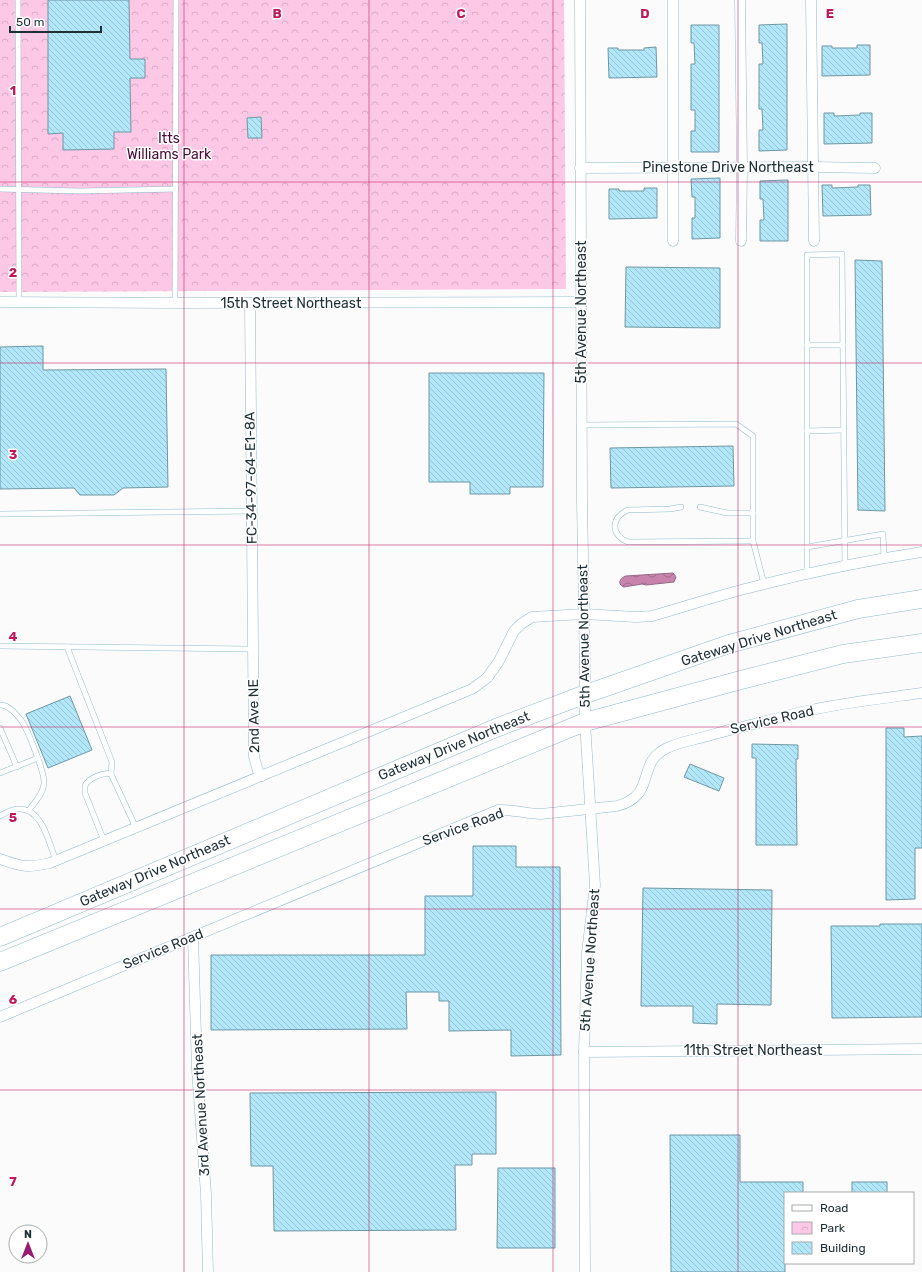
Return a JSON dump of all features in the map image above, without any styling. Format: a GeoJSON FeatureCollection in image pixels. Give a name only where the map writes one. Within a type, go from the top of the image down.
{"type":"FeatureCollection","features":[{"type":"Feature","properties":{"kind":"highway","name":"Gateway Drive Northeast"},"geometry":{"type":"LineString","coordinates":[[0,936],[496,728],[586,694],[730,644],[858,609],[922,599]]}},
{"type":"Feature","properties":{"kind":"highway","name":"Gateway Drive Northeast"},"geometry":{"type":"LineString","coordinates":[[0,962],[585,722],[843,654],[922,644]]}},
{"type":"Feature","properties":{"kind":"street","name":"5th Avenue Northeast"},"geometry":{"type":"LineString","coordinates":[[580,0],[585,722],[595,885],[587,953],[584,1052],[585,1272]]}},
{"type":"Feature","properties":{"kind":"street"},"geometry":{"type":"LineString","coordinates":[[673,0],[673,241]]}},
{"type":"Feature","properties":{"kind":"street"},"geometry":{"type":"LineString","coordinates":[[740,0],[742,241]]}},
{"type":"Feature","properties":{"kind":"street"},"geometry":{"type":"LineString","coordinates":[[810,0],[814,241]]}},
{"type":"Feature","properties":{"kind":"street","name":"Pinestone Drive Northeast"},"geometry":{"type":"LineString","coordinates":[[580,168],[875,168]]}},
{"type":"Feature","properties":{"kind":"street","name":"15th Street Northeast"},"geometry":{"type":"LineString","coordinates":[[0,302],[581,302]]}},
{"type":"Feature","properties":{"kind":"street","name":"FC-34-97-64-E1-8A"},"geometry":{"type":"LineString","coordinates":[[250,303],[253,654]]}},
{"type":"Feature","properties":{"kind":"street"},"geometry":{"type":"LineString","coordinates":[[0,859],[18,866],[32,867],[56,861],[472,689],[487,678],[499,661],[514,631],[521,624],[532,617],[584,614],[636,617],[652,616],[764,584],[806,574],[922,552]]}},
{"type":"Feature","properties":{"kind":"street","name":"2nd Ave NE"},"geometry":{"type":"LineString","coordinates":[[253,654],[254,757],[258,771],[262,776]]}},
{"type":"Feature","properties":{"kind":"street","name":"Service Road"},"geometry":{"type":"LineString","coordinates":[[0,1017],[498,810],[509,810],[528,814],[541,814],[617,806],[630,801],[635,798],[641,790],[647,770],[654,758],[666,748],[725,731],[812,710],[922,693]]}},
{"type":"Feature","properties":{"kind":"street","name":"3rd Avenue Northeast"},"geometry":{"type":"LineString","coordinates":[[194,937],[197,1068],[206,1194],[208,1272]]}},
{"type":"Feature","properties":{"kind":"street","name":"11th Street Northeast"},"geometry":{"type":"LineString","coordinates":[[584,1052],[922,1049]]}},
{"type":"Feature","properties":{"kind":"lane"},"geometry":{"type":"LineString","coordinates":[[18,0],[19,302]]}},
{"type":"Feature","properties":{"kind":"lane"},"geometry":{"type":"LineString","coordinates":[[175,303],[176,0]]}},
{"type":"Feature","properties":{"kind":"lane"},"geometry":{"type":"LineString","coordinates":[[0,189],[80,191],[176,189]]}},
{"type":"Feature","properties":{"kind":"lane"},"geometry":{"type":"LineString","coordinates":[[806,574],[806,254],[842,254],[845,566]]}},
{"type":"Feature","properties":{"kind":"lane"},"geometry":{"type":"LineString","coordinates":[[806,346],[843,345]]}},
{"type":"Feature","properties":{"kind":"lane"},"geometry":{"type":"LineString","coordinates":[[582,425],[736,424],[753,436],[752,541],[764,584]]}},
{"type":"Feature","properties":{"kind":"lane"},"geometry":{"type":"LineString","coordinates":[[806,431],[844,430]]}},
{"type":"Feature","properties":{"kind":"lane"},"geometry":{"type":"LineString","coordinates":[[681,507],[670,509],[628,510],[618,517],[615,525],[616,534],[621,540],[628,542],[752,541]]}},
{"type":"Feature","properties":{"kind":"lane"},"geometry":{"type":"LineString","coordinates":[[700,507],[727,513],[753,513]]}},
{"type":"Feature","properties":{"kind":"lane"},"geometry":{"type":"LineString","coordinates":[[0,514],[252,511]]}},
{"type":"Feature","properties":{"kind":"lane"},"geometry":{"type":"LineString","coordinates":[[806,547],[883,534],[884,558]]}},
{"type":"Feature","properties":{"kind":"lane"},"geometry":{"type":"LineString","coordinates":[[0,646],[249,649],[252,650],[253,654]]}},
{"type":"Feature","properties":{"kind":"lane"},"geometry":{"type":"LineString","coordinates":[[67,647],[112,762],[111,774],[136,828]]}},
{"type":"Feature","properties":{"kind":"lane"},"geometry":{"type":"LineString","coordinates":[[0,705],[11,708],[22,722],[43,771],[44,784],[41,794],[29,810]]}},
{"type":"Feature","properties":{"kind":"lane"},"geometry":{"type":"LineString","coordinates":[[0,728],[17,766]]}},
{"type":"Feature","properties":{"kind":"lane"},"geometry":{"type":"LineString","coordinates":[[0,773],[38,758]]}},
{"type":"Feature","properties":{"kind":"lane"},"geometry":{"type":"LineString","coordinates":[[104,841],[85,793],[85,786],[90,779],[107,773],[111,774]]}},
{"type":"Feature","properties":{"kind":"lane"},"geometry":{"type":"LineString","coordinates":[[0,816],[16,809],[29,810],[41,823],[56,861]]}},
{"type":"Feature","properties":{"kind":"green space","name":"Itts Williams Park"},"geometry":{"type":"Polygon","coordinates":[[[0,0],[564,0],[566,289],[0,292],[0,0]]]}},
{"type":"Feature","properties":{"kind":"water"},"geometry":{"type":"Polygon","coordinates":[[[673,573],[676,577],[674,582],[624,587],[620,584],[621,579],[626,576],[673,573]]]}},
{"type":"Feature","properties":{"kind":"building"},"geometry":{"type":"Polygon","coordinates":[[[48,0],[129,0],[130,59],[145,59],[145,78],[130,78],[131,132],[114,132],[114,149],[63,150],[63,133],[48,134],[48,0]]]}},
{"type":"Feature","properties":{"kind":"building"},"geometry":{"type":"Polygon","coordinates":[[[787,24],[787,150],[759,151],[759,130],[763,130],[762,109],[759,109],[759,64],[763,64],[762,43],[759,43],[759,25],[787,24]]]}},
{"type":"Feature","properties":{"kind":"building"},"geometry":{"type":"Polygon","coordinates":[[[691,25],[719,25],[719,152],[691,152],[691,131],[695,131],[695,110],[691,110],[691,64],[695,64],[694,43],[691,43],[691,25]]]}},
{"type":"Feature","properties":{"kind":"building"},"geometry":{"type":"Polygon","coordinates":[[[857,45],[870,45],[870,75],[822,76],[822,46],[832,46],[832,48],[857,48],[857,45]]]}},
{"type":"Feature","properties":{"kind":"building"},"geometry":{"type":"Polygon","coordinates":[[[656,47],[657,77],[609,78],[608,48],[618,48],[618,50],[644,50],[644,48],[656,47]]]}},
{"type":"Feature","properties":{"kind":"building"},"geometry":{"type":"Polygon","coordinates":[[[824,113],[834,113],[834,116],[872,113],[872,143],[824,144],[824,113]]]}},
{"type":"Feature","properties":{"kind":"building"},"geometry":{"type":"Polygon","coordinates":[[[261,117],[262,138],[248,138],[247,118],[261,117]]]}},
{"type":"Feature","properties":{"kind":"building"},"geometry":{"type":"Polygon","coordinates":[[[720,178],[720,238],[692,239],[692,218],[695,218],[695,197],[692,197],[691,179],[720,178]]]}},
{"type":"Feature","properties":{"kind":"building"},"geometry":{"type":"Polygon","coordinates":[[[788,180],[788,241],[760,241],[760,220],[764,220],[763,199],[760,199],[760,181],[788,180]]]}},
{"type":"Feature","properties":{"kind":"building"},"geometry":{"type":"Polygon","coordinates":[[[822,185],[832,185],[832,188],[870,185],[871,215],[823,216],[822,185]]]}},
{"type":"Feature","properties":{"kind":"building"},"geometry":{"type":"Polygon","coordinates":[[[644,188],[657,188],[657,218],[609,219],[609,189],[619,189],[619,191],[644,191],[644,188]]]}},
{"type":"Feature","properties":{"kind":"building"},"geometry":{"type":"Polygon","coordinates":[[[855,260],[882,261],[885,511],[858,510],[855,260]]]}},
{"type":"Feature","properties":{"kind":"building"},"geometry":{"type":"Polygon","coordinates":[[[626,267],[720,268],[720,328],[625,327],[626,267]]]}},
{"type":"Feature","properties":{"kind":"building"},"geometry":{"type":"Polygon","coordinates":[[[43,346],[43,370],[166,369],[168,487],[123,488],[114,495],[80,495],[74,488],[0,489],[0,347],[43,346]]]}},
{"type":"Feature","properties":{"kind":"building"},"geometry":{"type":"Polygon","coordinates":[[[429,373],[544,373],[543,487],[510,487],[510,494],[470,494],[470,482],[429,482],[429,373]]]}},
{"type":"Feature","properties":{"kind":"building"},"geometry":{"type":"Polygon","coordinates":[[[733,446],[734,486],[611,488],[610,448],[733,446]]]}},
{"type":"Feature","properties":{"kind":"building"},"geometry":{"type":"Polygon","coordinates":[[[70,696],[92,750],[48,768],[26,714],[70,696]]]}},
{"type":"Feature","properties":{"kind":"building"},"geometry":{"type":"Polygon","coordinates":[[[886,728],[904,728],[904,737],[922,736],[922,848],[915,848],[915,899],[886,900],[886,728]]]}},
{"type":"Feature","properties":{"kind":"building"},"geometry":{"type":"Polygon","coordinates":[[[752,744],[798,745],[798,759],[796,759],[797,845],[756,845],[756,758],[752,758],[752,744]]]}},
{"type":"Feature","properties":{"kind":"building"},"geometry":{"type":"Polygon","coordinates":[[[690,764],[724,778],[719,791],[684,777],[690,764]]]}},
{"type":"Feature","properties":{"kind":"building"},"geometry":{"type":"Polygon","coordinates":[[[473,846],[516,846],[516,867],[560,867],[561,1055],[511,1056],[511,1030],[449,1031],[449,1001],[439,1001],[439,992],[406,992],[407,1029],[211,1030],[211,955],[425,955],[425,896],[473,896],[473,846]]]}},
{"type":"Feature","properties":{"kind":"building"},"geometry":{"type":"Polygon","coordinates":[[[643,888],[772,890],[771,1005],[717,1004],[717,1024],[693,1023],[693,1006],[641,1006],[643,888]]]}},
{"type":"Feature","properties":{"kind":"building"},"geometry":{"type":"Polygon","coordinates":[[[880,924],[922,924],[922,1017],[832,1018],[831,926],[880,926],[880,924]]]}},
{"type":"Feature","properties":{"kind":"building"},"geometry":{"type":"Polygon","coordinates":[[[496,1092],[496,1154],[472,1154],[472,1165],[455,1165],[456,1230],[274,1231],[273,1166],[251,1166],[250,1093],[496,1092]]]}},
{"type":"Feature","properties":{"kind":"building"},"geometry":{"type":"Polygon","coordinates":[[[670,1135],[740,1135],[740,1182],[803,1182],[803,1192],[784,1192],[785,1272],[671,1272],[670,1135]]]}},
{"type":"Feature","properties":{"kind":"building"},"geometry":{"type":"Polygon","coordinates":[[[498,1168],[555,1168],[555,1248],[497,1248],[498,1168]]]}},
{"type":"Feature","properties":{"kind":"building"},"geometry":{"type":"Polygon","coordinates":[[[852,1182],[887,1182],[887,1192],[852,1192],[852,1182]]]}}]}
